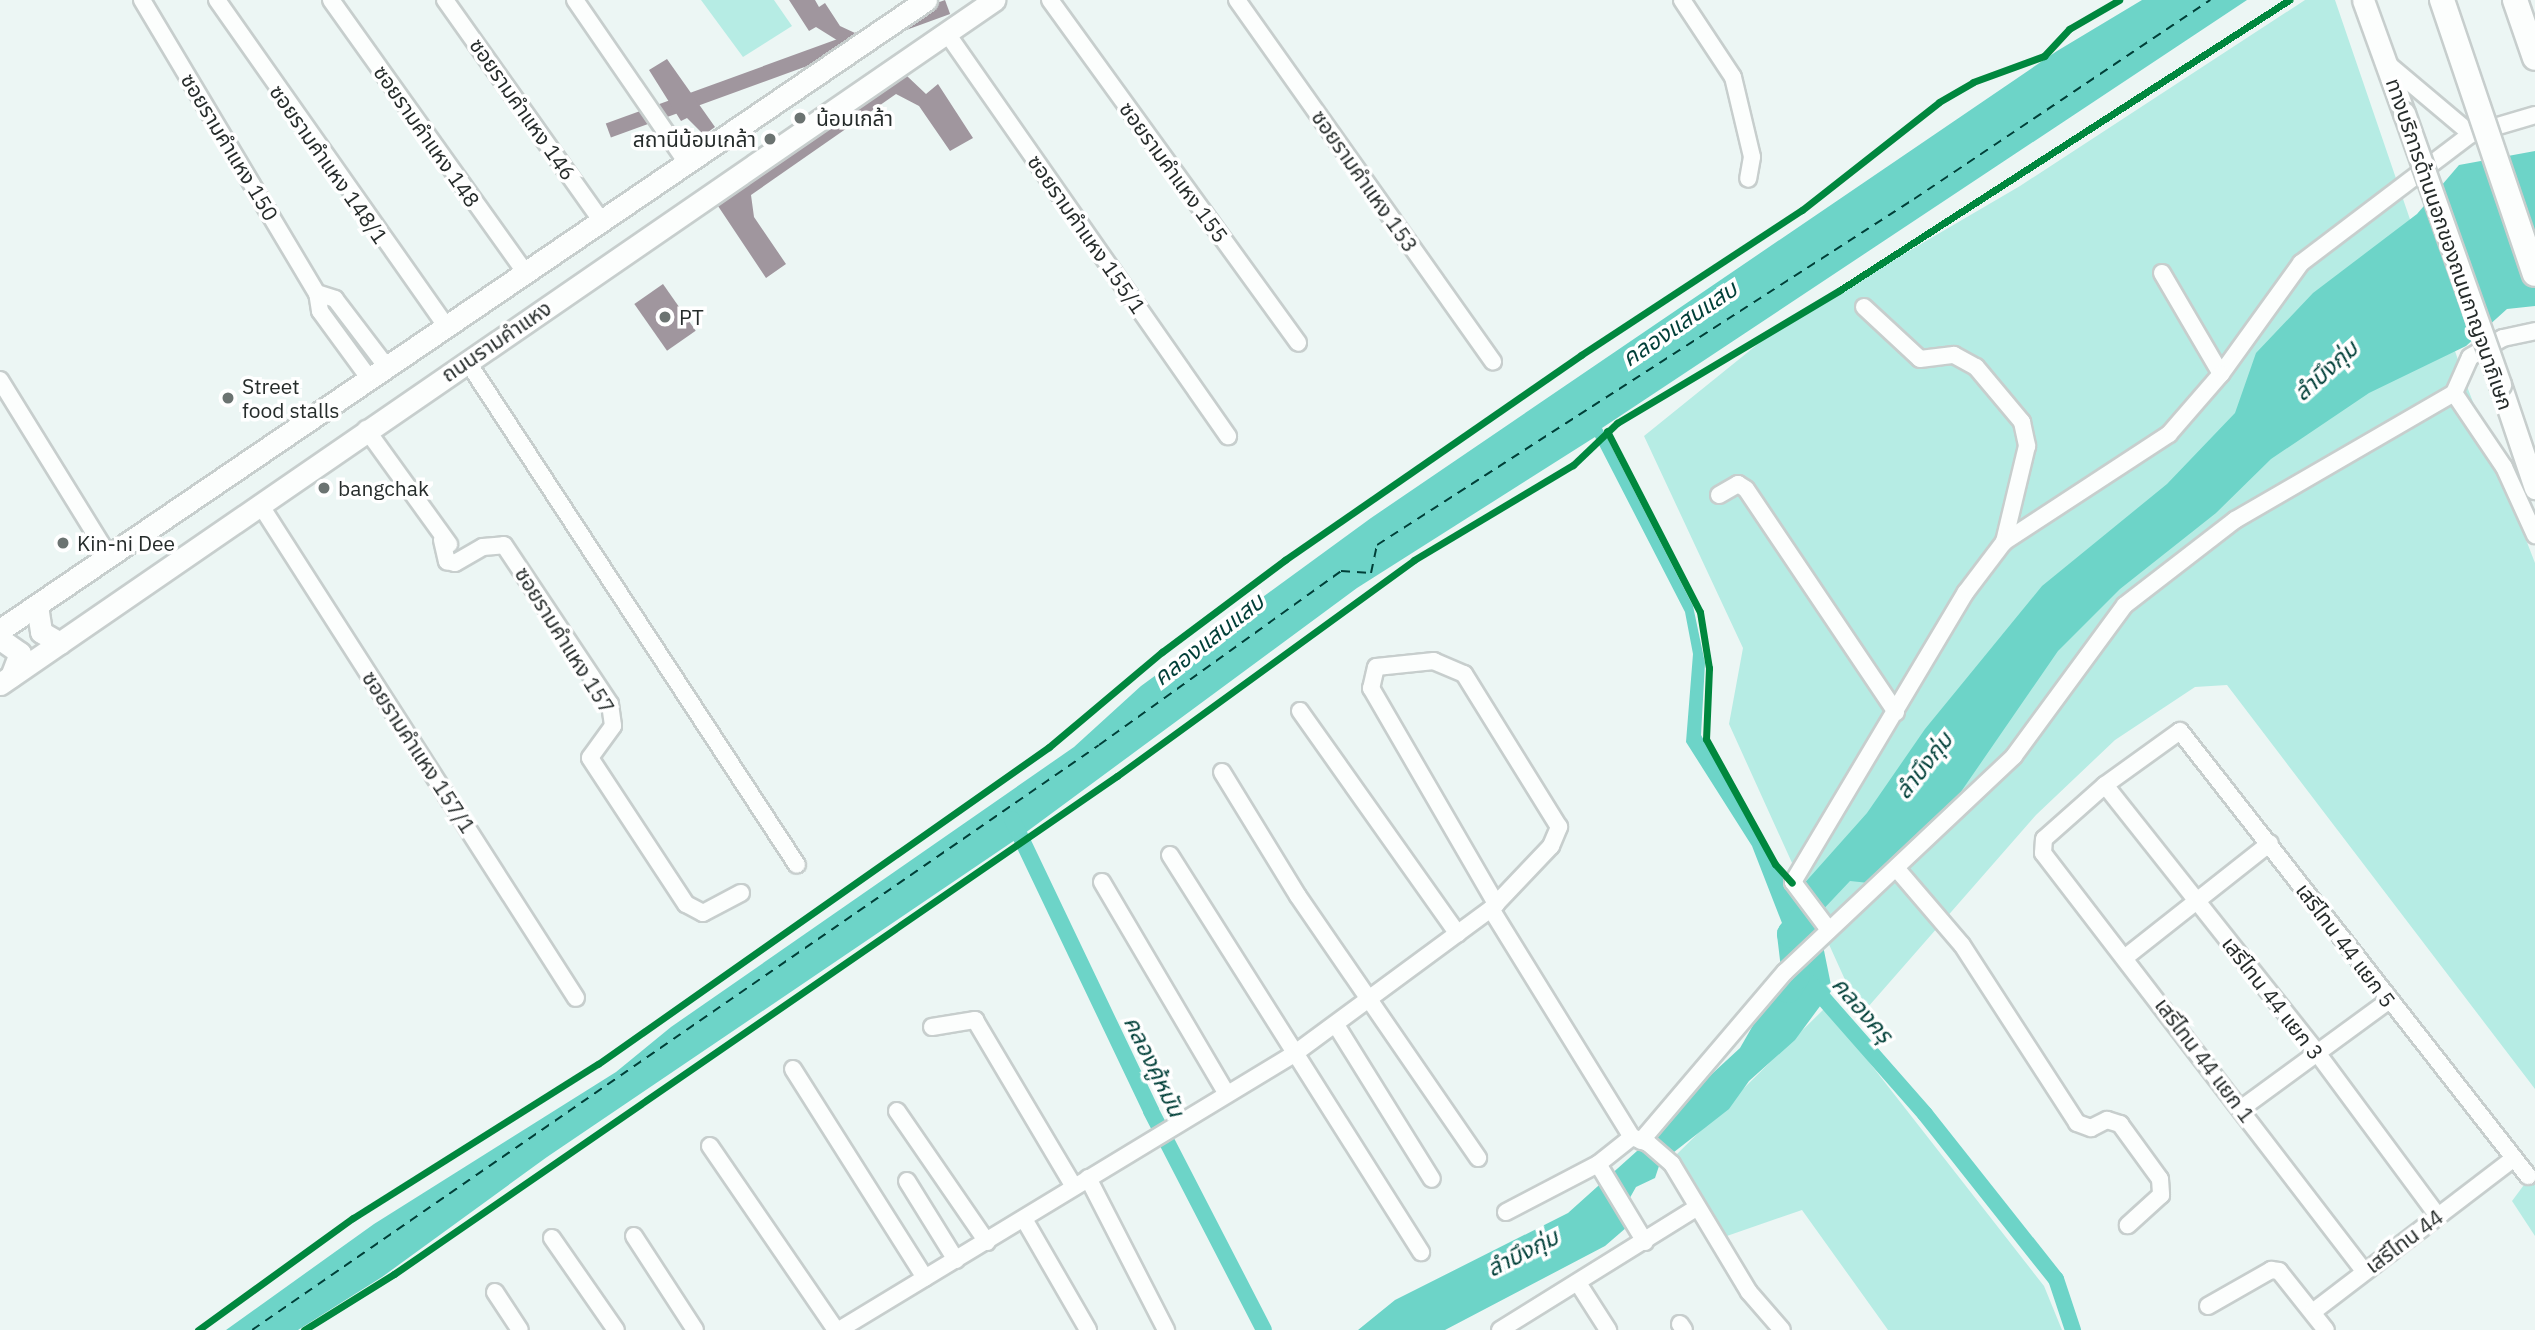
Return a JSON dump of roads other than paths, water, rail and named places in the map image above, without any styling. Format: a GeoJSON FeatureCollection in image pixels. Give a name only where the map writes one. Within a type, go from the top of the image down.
{"type":"FeatureCollection","features":[{"type":"Feature","properties":{"kind":"highway"},"geometry":{"type":"LineString","coordinates":[[2442,0],[2535,274]]}},
{"type":"Feature","properties":{"kind":"highway"},"geometry":{"type":"LineString","coordinates":[[2515,0],[2535,58]]}},
{"type":"Feature","properties":{"kind":"main road","name":"ถนนรามคำแหง"},"geometry":{"type":"LineString","coordinates":[[0,630],[110,558],[600,219],[926,0]]}},
{"type":"Feature","properties":{"kind":"main road","name":"ถนนรามคำแหง"},"geometry":{"type":"LineString","coordinates":[[6,680],[261,506],[366,429],[994,0]]}},
{"type":"Feature","properties":{"kind":"main road","name":"ทางบริการด้านนอกของถนนกาญจนาภิเษก"},"geometry":{"type":"LineString","coordinates":[[2364,1],[2535,488]]}},
{"type":"Feature","properties":{"kind":"main road"},"geometry":{"type":"LineString","coordinates":[[37,606],[41,632],[60,643]]}},
{"type":"Feature","properties":{"kind":"main road"},"geometry":{"type":"LineString","coordinates":[[0,639],[20,653],[6,680]]}},
{"type":"Feature","properties":{"kind":"street","name":"ซอยรามคำแหง 150"},"geometry":{"type":"LineString","coordinates":[[142,0],[317,293],[320,311],[377,372]]}},
{"type":"Feature","properties":{"kind":"street","name":"ซอยรามคำแหง 148/1"},"geometry":{"type":"LineString","coordinates":[[217,0],[445,325]]}},
{"type":"Feature","properties":{"kind":"street","name":"ซอยรามคำแหง 148"},"geometry":{"type":"LineString","coordinates":[[331,0],[524,271]]}},
{"type":"Feature","properties":{"kind":"street","name":"ซอยรามคำแหง 146"},"geometry":{"type":"LineString","coordinates":[[445,0],[600,219]]}},
{"type":"Feature","properties":{"kind":"street"},"geometry":{"type":"LineString","coordinates":[[575,0],[687,163]]}},
{"type":"Feature","properties":{"kind":"street","name":"ซอยรามคำแหง 155"},"geometry":{"type":"LineString","coordinates":[[1050,0],[1298,343]]}},
{"type":"Feature","properties":{"kind":"street","name":"ซอยรามคำแหง 153"},"geometry":{"type":"LineString","coordinates":[[1237,0],[1493,362]]}},
{"type":"Feature","properties":{"kind":"street"},"geometry":{"type":"LineString","coordinates":[[1682,0],[1733,77],[1752,157],[1748,179]]}},
{"type":"Feature","properties":{"kind":"street","name":"ซอยรามคำแหง 155/1"},"geometry":{"type":"LineString","coordinates":[[946,32],[1228,436]]}},
{"type":"Feature","properties":{"kind":"street"},"geometry":{"type":"LineString","coordinates":[[2388,64],[2471,134]]}},
{"type":"Feature","properties":{"kind":"street"},"geometry":{"type":"LineString","coordinates":[[1825,929],[1796,891],[1793,882],[1896,712],[1955,608],[2004,541],[2169,434],[2221,374],[2301,263],[2471,134],[2535,116]]}},
{"type":"Feature","properties":{"kind":"street"},"geometry":{"type":"LineString","coordinates":[[2162,273],[2221,374]]}},
{"type":"Feature","properties":{"kind":"street"},"geometry":{"type":"LineString","coordinates":[[1864,307],[1920,359],[1954,355],[1976,367],[2022,422],[2027,446],[2004,541]]}},
{"type":"Feature","properties":{"kind":"street"},"geometry":{"type":"LineString","coordinates":[[1506,1212],[1602,1170],[1640,1140],[1825,929],[1896,869],[2014,756],[2125,604],[2158,575],[2235,520],[2454,393],[2470,357],[2504,338],[2535,331]]}},
{"type":"Feature","properties":{"kind":"street"},"geometry":{"type":"LineString","coordinates":[[467,361],[797,865]]}},
{"type":"Feature","properties":{"kind":"street"},"geometry":{"type":"LineString","coordinates":[[0,380],[110,558]]}},
{"type":"Feature","properties":{"kind":"street"},"geometry":{"type":"LineString","coordinates":[[2454,393],[2504,467],[2535,535]]}},
{"type":"Feature","properties":{"kind":"street","name":"ซอยรามคำแหง 157"},"geometry":{"type":"LineString","coordinates":[[366,429],[442,540],[447,561],[455,563],[483,547],[504,545],[610,704],[613,726],[590,758],[686,904],[703,913],[741,893]]}},
{"type":"Feature","properties":{"kind":"street"},"geometry":{"type":"LineString","coordinates":[[1719,495],[1738,484],[1746,489],[1896,712]]}},
{"type":"Feature","properties":{"kind":"street","name":"ซอยรามคำแหง 157/1"},"geometry":{"type":"LineString","coordinates":[[261,506],[576,998]]}},
{"type":"Feature","properties":{"kind":"street"},"geometry":{"type":"LineString","coordinates":[[710,1146],[837,1330],[1161,1137],[1294,1054],[1372,1000],[1494,907],[1551,846],[1559,827],[1464,674],[1427,661],[1376,667],[1371,688],[1494,907],[1640,1140],[1668,1160],[1749,1292],[1782,1330]]}},
{"type":"Feature","properties":{"kind":"street"},"geometry":{"type":"LineString","coordinates":[[1300,711],[1458,934]]}},
{"type":"Feature","properties":{"kind":"street","name":"เสรีไทน 44 แยก 5"},"geometry":{"type":"LineString","coordinates":[[2105,785],[2180,731],[2270,843],[2388,1001],[2528,1176]]}},
{"type":"Feature","properties":{"kind":"street"},"geometry":{"type":"LineString","coordinates":[[1222,772],[1298,896],[1372,1000],[1478,1158]]}},
{"type":"Feature","properties":{"kind":"street","name":"เสรีไทน 44 แยก 1"},"geometry":{"type":"LineString","coordinates":[[2105,785],[2044,839],[2043,853],[2127,956],[2364,1271]]}},
{"type":"Feature","properties":{"kind":"street","name":"เสรีไทน 44 แยก 3"},"geometry":{"type":"LineString","coordinates":[[2105,785],[2318,1054],[2437,1215]]}},
{"type":"Feature","properties":{"kind":"street"},"geometry":{"type":"LineString","coordinates":[[2127,956],[2198,903],[2270,843]]}},
{"type":"Feature","properties":{"kind":"street"},"geometry":{"type":"LineString","coordinates":[[1170,855],[1421,1252]]}},
{"type":"Feature","properties":{"kind":"street"},"geometry":{"type":"LineString","coordinates":[[1896,869],[1962,945],[2077,1123],[2091,1128],[2107,1120],[2120,1124],[2160,1179],[2161,1195],[2128,1225]]}},
{"type":"Feature","properties":{"kind":"street"},"geometry":{"type":"LineString","coordinates":[[1102,882],[1227,1094]]}},
{"type":"Feature","properties":{"kind":"street"},"geometry":{"type":"LineString","coordinates":[[2242,1108],[2388,1001]]}},
{"type":"Feature","properties":{"kind":"street"},"geometry":{"type":"LineString","coordinates":[[932,1027],[975,1020],[1081,1183],[1166,1330]]}},
{"type":"Feature","properties":{"kind":"street"},"geometry":{"type":"LineString","coordinates":[[1336,1025],[1432,1179]]}},
{"type":"Feature","properties":{"kind":"street"},"geometry":{"type":"LineString","coordinates":[[793,1069],[925,1278]]}},
{"type":"Feature","properties":{"kind":"street"},"geometry":{"type":"LineString","coordinates":[[897,1111],[987,1242]]}},
{"type":"Feature","properties":{"kind":"street","name":"เสรีไทน 44"},"geometry":{"type":"LineString","coordinates":[[2314,1311],[2514,1159]]}},
{"type":"Feature","properties":{"kind":"street"},"geometry":{"type":"LineString","coordinates":[[1602,1170],[1645,1242]]}},
{"type":"Feature","properties":{"kind":"street"},"geometry":{"type":"LineString","coordinates":[[907,1181],[956,1260]]}},
{"type":"Feature","properties":{"kind":"street"},"geometry":{"type":"LineString","coordinates":[[1500,1330],[1696,1208]]}},
{"type":"Feature","properties":{"kind":"street"},"geometry":{"type":"LineString","coordinates":[[1024,1219],[1088,1330]]}},
{"type":"Feature","properties":{"kind":"street"},"geometry":{"type":"LineString","coordinates":[[634,1236],[695,1330]]}},
{"type":"Feature","properties":{"kind":"street"},"geometry":{"type":"LineString","coordinates":[[552,1238],[616,1330]]}},
{"type":"Feature","properties":{"kind":"street"},"geometry":{"type":"LineString","coordinates":[[2208,1306],[2271,1270],[2279,1271],[2314,1311],[2326,1330]]}},
{"type":"Feature","properties":{"kind":"street"},"geometry":{"type":"LineString","coordinates":[[1578,1283],[1608,1330]]}},
{"type":"Feature","properties":{"kind":"street"},"geometry":{"type":"LineString","coordinates":[[495,1292],[520,1330]]}},
{"type":"Feature","properties":{"kind":"water","name":"คลองแสนแสบ"},"geometry":{"type":"Polygon","coordinates":[[[2142,0],[2247,0],[1602,428],[1693,606],[1705,663],[1701,735],[1793,896],[1867,813],[1925,729],[2042,586],[2167,484],[2235,413],[2256,353],[2313,293],[2417,214],[2459,165],[2535,151],[2535,306],[2507,309],[2466,346],[2369,393],[2271,459],[2216,513],[2120,589],[2058,651],[1956,799],[1869,883],[1850,881],[1817,916],[1832,990],[1795,1040],[1749,1081],[1729,1109],[1660,1163],[1655,1178],[1636,1187],[1623,1210],[1627,1227],[1605,1246],[1445,1330],[1358,1330],[1395,1300],[1568,1213],[1637,1151],[1647,1149],[1648,1133],[1740,1048],[1794,954],[1752,846],[1686,742],[1693,654],[1685,612],[1595,437],[1357,588],[1021,836],[547,1157],[382,1277],[298,1330],[226,1330],[374,1224],[616,1072],[671,1027],[1074,747],[1141,686],[1371,518],[2057,51],[2142,0]]]}},
{"type":"Feature","properties":{"kind":"waterway","name":"คลองคู้หมัน"},"geometry":{"type":"LineString","coordinates":[[1012,819],[1151,1111],[1264,1330]]}},
{"type":"Feature","properties":{"kind":"waterway","name":"ลำบึงกุ่ม"},"geometry":{"type":"LineString","coordinates":[[1788,989],[1796,976],[1791,934],[1808,912]]}},
{"type":"Feature","properties":{"kind":"waterway","name":"คลองครุ"},"geometry":{"type":"LineString","coordinates":[[1810,983],[1925,1114],[2056,1279],[2073,1330]]}},
{"type":"Feature","properties":{"kind":"place","name":"น้อมเกล้า"},"geometry":{"type":"Point","coordinates":[800,118]}},
{"type":"Feature","properties":{"kind":"place","name":"สถานีน้อมเกล้า"},"geometry":{"type":"Point","coordinates":[770,139]}},
{"type":"Feature","properties":{"kind":"place","name":"PT"},"geometry":{"type":"Point","coordinates":[665,317]}},
{"type":"Feature","properties":{"kind":"place","name":"Street food stalls"},"geometry":{"type":"Point","coordinates":[228,398]}},
{"type":"Feature","properties":{"kind":"place","name":"bangchak"},"geometry":{"type":"Point","coordinates":[324,488]}},
{"type":"Feature","properties":{"kind":"place","name":"Kin-ni Dee"},"geometry":{"type":"Point","coordinates":[63,543]}}]}
